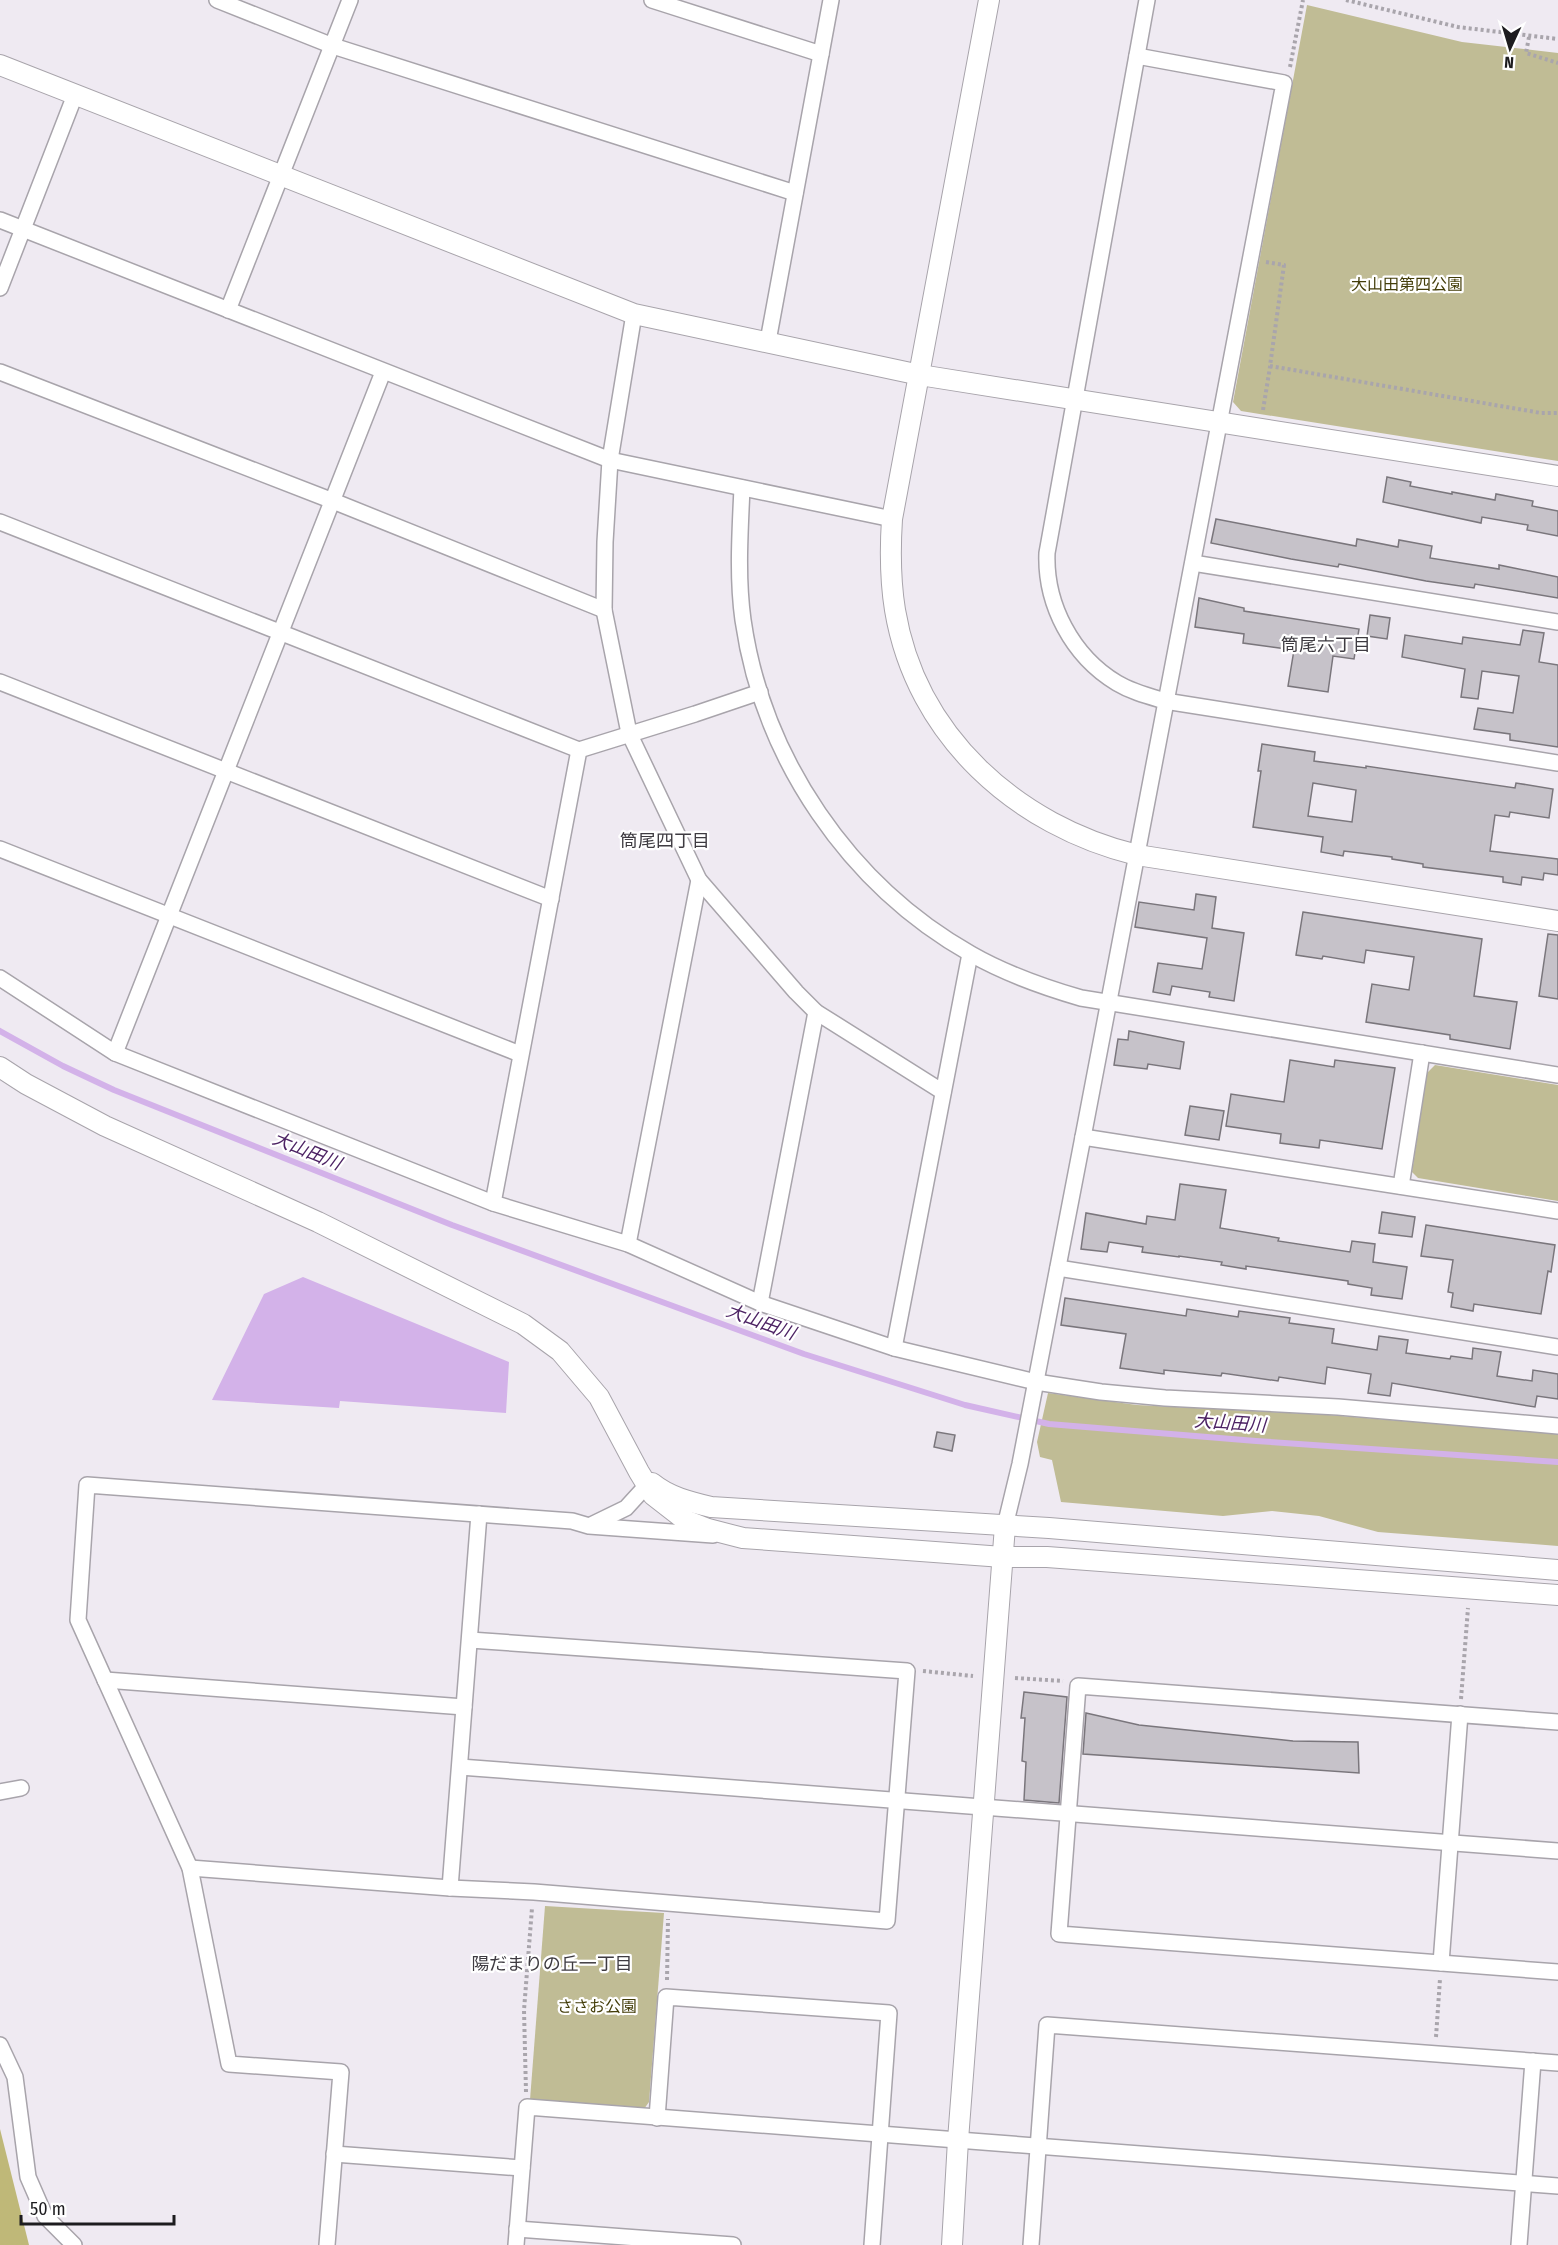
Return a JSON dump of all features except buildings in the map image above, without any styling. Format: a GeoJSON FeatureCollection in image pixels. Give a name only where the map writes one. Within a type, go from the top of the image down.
{"type":"FeatureCollection","features":[{"type":"Feature","properties":{"kind":"street"},"geometry":{"type":"LineString","coordinates":[[217,0],[333,46],[795,193]]}},
{"type":"Feature","properties":{"kind":"street"},"geometry":{"type":"LineString","coordinates":[[228,310],[350,0]]}},
{"type":"Feature","properties":{"kind":"street"},"geometry":{"type":"LineString","coordinates":[[652,0],[821,54]]}},
{"type":"Feature","properties":{"kind":"street"},"geometry":{"type":"LineString","coordinates":[[768,341],[831,0]]}},
{"type":"Feature","properties":{"kind":"street"},"geometry":{"type":"LineString","coordinates":[[989,0],[892,519],[890,558],[895,612],[912,669],[927,700],[958,747],[975,767],[993,782],[1047,820],[1104,847],[1137,855],[1558,921]]}},
{"type":"Feature","properties":{"kind":"street"},"geometry":{"type":"LineString","coordinates":[[1148,0],[1047,553],[1046,571],[1050,589],[1063,624],[1084,655],[1116,682],[1137,693],[1165,701],[1558,763]]}},
{"type":"Feature","properties":{"kind":"street"},"geometry":{"type":"LineString","coordinates":[[952,2245],[957,2140],[1005,1526],[1036,1382],[1284,83],[1137,56]]}},
{"type":"Feature","properties":{"kind":"street"},"geometry":{"type":"LineString","coordinates":[[0,65],[634,314],[920,375],[1558,476]]}},
{"type":"Feature","properties":{"kind":"street"},"geometry":{"type":"LineString","coordinates":[[0,288],[75,95]]}},
{"type":"Feature","properties":{"kind":"street"},"geometry":{"type":"LineString","coordinates":[[0,220],[610,460],[892,519]]}},
{"type":"Feature","properties":{"kind":"street"},"geometry":{"type":"LineString","coordinates":[[634,314],[610,460],[604,610],[629,733],[699,880],[816,1012],[943,1092]]}},
{"type":"Feature","properties":{"kind":"street"},"geometry":{"type":"LineString","coordinates":[[0,372],[333,501],[604,610]]}},
{"type":"Feature","properties":{"kind":"street"},"geometry":{"type":"LineString","coordinates":[[115,1053],[383,372]]}},
{"type":"Feature","properties":{"kind":"street"},"geometry":{"type":"LineString","coordinates":[[742,489],[741,598],[749,652],[760,692],[790,765],[809,800],[828,828],[886,891],[930,926],[970,954],[1032,982],[1081,998],[1558,1075]]}},
{"type":"Feature","properties":{"kind":"street"},"geometry":{"type":"LineString","coordinates":[[0,522],[579,750],[760,692]]}},
{"type":"Feature","properties":{"kind":"street"},"geometry":{"type":"LineString","coordinates":[[1192,563],[1558,622]]}},
{"type":"Feature","properties":{"kind":"street"},"geometry":{"type":"LineString","coordinates":[[0,682],[552,898]]}},
{"type":"Feature","properties":{"kind":"street"},"geometry":{"type":"LineString","coordinates":[[493,1203],[579,750]]}},
{"type":"Feature","properties":{"kind":"street"},"geometry":{"type":"LineString","coordinates":[[0,849],[520,1054]]}},
{"type":"Feature","properties":{"kind":"street"},"geometry":{"type":"LineString","coordinates":[[628,1244],[699,880]]}},
{"type":"Feature","properties":{"kind":"street"},"geometry":{"type":"LineString","coordinates":[[894,1348],[970,954]]}},
{"type":"Feature","properties":{"kind":"street"},"geometry":{"type":"LineString","coordinates":[[0,978],[115,1053],[493,1203],[628,1244],[760,1303],[894,1348],[1036,1382],[1101,1392],[1165,1398],[1338,1407],[1558,1426]]}},
{"type":"Feature","properties":{"kind":"street"},"geometry":{"type":"LineString","coordinates":[[760,1303],[816,1012]]}},
{"type":"Feature","properties":{"kind":"street"},"geometry":{"type":"LineString","coordinates":[[1401,1186],[1422,1053]]}},
{"type":"Feature","properties":{"kind":"street"},"geometry":{"type":"LineString","coordinates":[[0,1067],[26,1084],[105,1126],[318,1222],[523,1324],[560,1351],[599,1397],[653,1495],[685,1520],[743,1538]]}},
{"type":"Feature","properties":{"kind":"street"},"geometry":{"type":"LineString","coordinates":[[1083,1137],[1558,1211]]}},
{"type":"Feature","properties":{"kind":"street"},"geometry":{"type":"LineString","coordinates":[[1058,1268],[1558,1347]]}},
{"type":"Feature","properties":{"kind":"street"},"geometry":{"type":"LineString","coordinates":[[589,1526],[626,1508],[643,1479]]}},
{"type":"Feature","properties":{"kind":"street"},"geometry":{"type":"LineString","coordinates":[[643,1479],[661,1491],[711,1507],[1005,1526],[1558,1570]]}},
{"type":"Feature","properties":{"kind":"street"},"geometry":{"type":"LineString","coordinates":[[327,2245],[341,2072],[229,2064],[190,1868],[78,1620],[87,1485],[572,1521],[589,1526],[743,1538],[1558,1594]]}},
{"type":"Feature","properties":{"kind":"street"},"geometry":{"type":"LineString","coordinates":[[450,1888],[479,1514]]}},
{"type":"Feature","properties":{"kind":"street"},"geometry":{"type":"LineString","coordinates":[[190,1868],[450,1888],[534,1892],[887,1921],[907,1671],[470,1640]]}},
{"type":"Feature","properties":{"kind":"street"},"geometry":{"type":"LineString","coordinates":[[105,1680],[464,1707]]}},
{"type":"Feature","properties":{"kind":"street"},"geometry":{"type":"LineString","coordinates":[[1558,1722],[1078,1686],[1059,1934],[1558,1972]]}},
{"type":"Feature","properties":{"kind":"street"},"geometry":{"type":"LineString","coordinates":[[1441,1964],[1460,1714]]}},
{"type":"Feature","properties":{"kind":"street"},"geometry":{"type":"LineString","coordinates":[[460,1767],[1558,1851]]}},
{"type":"Feature","properties":{"kind":"street"},"geometry":{"type":"LineString","coordinates":[[0,1792],[21,1788]]}},
{"type":"Feature","properties":{"kind":"street"},"geometry":{"type":"LineString","coordinates":[[657,2118],[666,1997],[889,2013],[872,2245]]}},
{"type":"Feature","properties":{"kind":"street"},"geometry":{"type":"LineString","coordinates":[[1031,2245],[1047,2025],[1558,2063]]}},
{"type":"Feature","properties":{"kind":"street"},"geometry":{"type":"LineString","coordinates":[[0,2045],[15,2077],[28,2177],[45,2216],[74,2245]]}},
{"type":"Feature","properties":{"kind":"street"},"geometry":{"type":"LineString","coordinates":[[1519,2245],[1533,2061]]}},
{"type":"Feature","properties":{"kind":"street"},"geometry":{"type":"LineString","coordinates":[[516,2245],[526,2108],[1558,2186]]}},
{"type":"Feature","properties":{"kind":"street"},"geometry":{"type":"LineString","coordinates":[[334,2154],[522,2168]]}},
{"type":"Feature","properties":{"kind":"street"},"geometry":{"type":"LineString","coordinates":[[517,2229],[733,2245]]}},
{"type":"Feature","properties":{"kind":"path"},"geometry":{"type":"LineString","coordinates":[[1284,83],[1289,72],[1303,0]]}},
{"type":"Feature","properties":{"kind":"path"},"geometry":{"type":"LineString","coordinates":[[1346,0],[1458,27],[1558,39]]}},
{"type":"Feature","properties":{"kind":"path"},"geometry":{"type":"LineString","coordinates":[[1529,37],[1526,53],[1558,63]]}},
{"type":"Feature","properties":{"kind":"path"},"geometry":{"type":"LineString","coordinates":[[1251,260],[1284,265],[1263,410]]}},
{"type":"Feature","properties":{"kind":"path"},"geometry":{"type":"LineString","coordinates":[[1270,366],[1558,413]]}},
{"type":"Feature","properties":{"kind":"path"},"geometry":{"type":"LineString","coordinates":[[1460,1714],[1468,1608]]}},
{"type":"Feature","properties":{"kind":"path"},"geometry":{"type":"LineString","coordinates":[[907,1671],[973,1676]]}},
{"type":"Feature","properties":{"kind":"path"},"geometry":{"type":"LineString","coordinates":[[1016,1678],[1068,1681],[1078,1686]]}},
{"type":"Feature","properties":{"kind":"path"},"geometry":{"type":"LineString","coordinates":[[526,2108],[524,2010],[534,1892]]}},
{"type":"Feature","properties":{"kind":"path"},"geometry":{"type":"LineString","coordinates":[[666,1997],[669,1903]]}},
{"type":"Feature","properties":{"kind":"path"},"geometry":{"type":"LineString","coordinates":[[1436,2041],[1441,1964]]}},
{"type":"Feature","properties":{"kind":"green space","name":"大山田第四公園"},"geometry":{"type":"Polygon","coordinates":[[[1307,5],[1462,42],[1558,53],[1558,461],[1241,411],[1233,402],[1307,5]]]}},
{"type":"Feature","properties":{"kind":"green space"},"geometry":{"type":"Polygon","coordinates":[[[1435,1065],[1558,1085],[1558,1201],[1418,1178],[1412,1172],[1427,1073],[1435,1065]]]}},
{"type":"Feature","properties":{"kind":"green space"},"geometry":{"type":"Polygon","coordinates":[[[1048,1393],[1137,1405],[1329,1415],[1558,1434],[1558,1546],[1378,1532],[1319,1516],[1272,1511],[1223,1516],[1061,1502],[1052,1460],[1040,1457],[1037,1442],[1048,1393]]]}},
{"type":"Feature","properties":{"kind":"green space","name":"ささお公園"},"geometry":{"type":"Polygon","coordinates":[[[545,1906],[664,1913],[649,2102],[644,2109],[530,2100],[545,1906]]]}},
{"type":"Feature","properties":{"kind":"shaded area"},"geometry":{"type":"Polygon","coordinates":[[[303,1277],[509,1362],[506,1413],[340,1401],[339,1408],[212,1400],[264,1294],[303,1277]]]}},
{"type":"Feature","properties":{"kind":"shaded area"},"geometry":{"type":"Polygon","coordinates":[[[0,2129],[29,2245],[0,2245],[0,2129]]]}},
{"type":"Feature","properties":{"kind":"waterway","name":"大山田川"},"geometry":{"type":"LineString","coordinates":[[0,1031],[63,1066],[114,1090],[452,1225],[804,1354],[965,1405],[1049,1424],[1558,1462]]}},
{"type":"Feature","properties":{"kind":"district","name":"筒尾六丁目"},"geometry":{"type":"Point","coordinates":[1326,645]}},
{"type":"Feature","properties":{"kind":"district","name":"筒尾四丁目"},"geometry":{"type":"Point","coordinates":[665,841]}},
{"type":"Feature","properties":{"kind":"district","name":"陽だまりの丘一丁目"},"geometry":{"type":"Point","coordinates":[552,1964]}}]}
